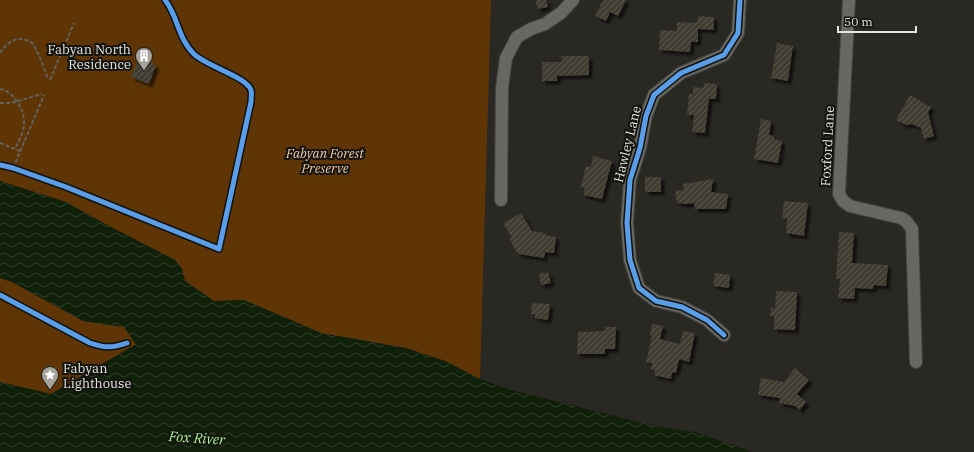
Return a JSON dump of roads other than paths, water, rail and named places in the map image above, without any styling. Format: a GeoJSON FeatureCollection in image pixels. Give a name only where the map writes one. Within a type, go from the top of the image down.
{"type":"FeatureCollection","features":[{"type":"Feature","properties":{"kind":"street"},"geometry":{"type":"LineString","coordinates":[[501,200],[502,88],[506,58],[517,37],[531,29],[545,24],[560,13],[573,0]]}},
{"type":"Feature","properties":{"kind":"street","name":"Hawley Lane"},"geometry":{"type":"LineString","coordinates":[[724,336],[707,320],[682,307],[656,301],[639,288],[630,260],[627,223],[630,180],[640,148],[646,116],[654,95],[680,73],[724,55],[738,34],[740,0]]}},
{"type":"Feature","properties":{"kind":"street","name":"Foxford Lane"},"geometry":{"type":"LineString","coordinates":[[849,0],[839,194],[843,202],[850,206],[901,218],[906,221],[912,229],[916,362]]}},
{"type":"Feature","properties":{"kind":"water","name":"Fox River"},"geometry":{"type":"Polygon","coordinates":[[[0,181],[66,202],[175,260],[182,269],[185,281],[214,301],[244,300],[321,333],[406,348],[445,361],[480,379],[511,390],[659,427],[695,432],[752,452],[0,452],[0,382],[51,394],[136,344],[124,327],[83,321],[12,282],[0,278],[0,181]]]}},
{"type":"Feature","properties":{"kind":"place","name":"Fabyan North Residence"},"geometry":{"type":"Point","coordinates":[144,71]}},
{"type":"Feature","properties":{"kind":"place","name":"Fabyan Lighthouse"},"geometry":{"type":"Point","coordinates":[50,390]}},
{"type":"Feature","properties":{"kind":"park label","name":"Fabyan Forest Preserve"},"geometry":{"type":"Point","coordinates":[325,160]}}]}
